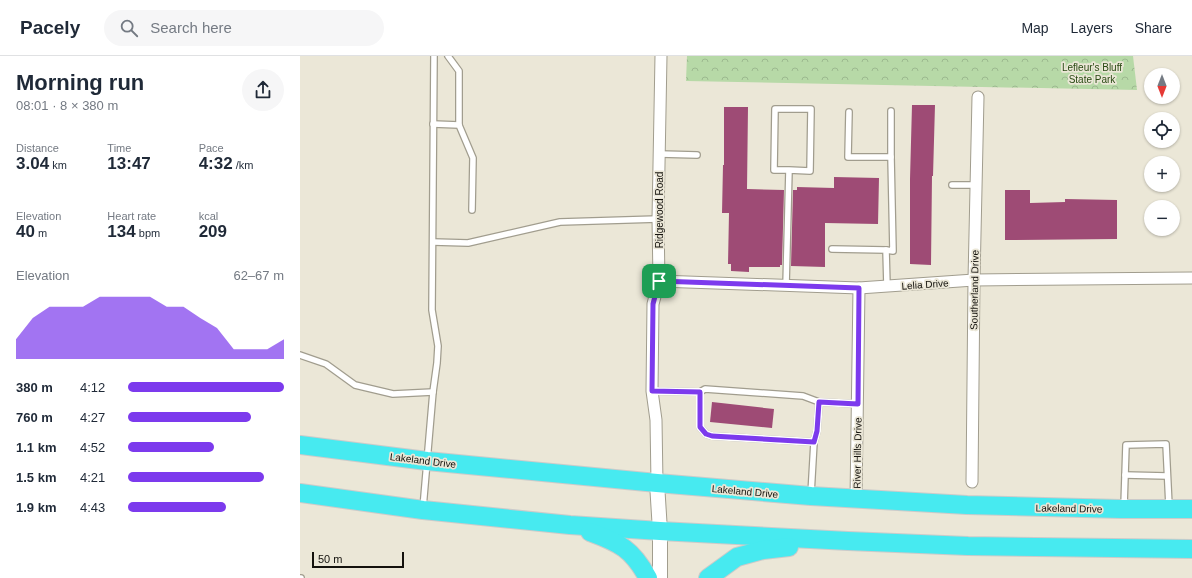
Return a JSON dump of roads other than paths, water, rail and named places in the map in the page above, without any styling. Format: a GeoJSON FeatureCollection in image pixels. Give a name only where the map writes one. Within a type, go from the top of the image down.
{"type":"FeatureCollection","features":[{"type":"Feature","properties":{"kind":"highway","name":"Lakeland Drive"},"geometry":{"type":"LineString","coordinates":[[300,444],[427,461],[657,484],[811,496],[967,505],[1124,509],[1192,509]]}},
{"type":"Feature","properties":{"kind":"highway"},"geometry":{"type":"LineString","coordinates":[[300,493],[423,510],[570,525],[660,531],[968,546],[1192,549]]}},
{"type":"Feature","properties":{"kind":"highway"},"geometry":{"type":"LineString","coordinates":[[570,525],[615,542],[638,560],[648,578]]}},
{"type":"Feature","properties":{"kind":"highway"},"geometry":{"type":"LineString","coordinates":[[708,578],[738,557],[763,550],[848,541]]}},
{"type":"Feature","properties":{"kind":"street","name":"Ridgewood Road"},"geometry":{"type":"LineString","coordinates":[[660,578],[656,420],[652,391],[653,304],[659,281],[658,219],[661,56]]}},
{"type":"Feature","properties":{"kind":"street","name":"Southerland Drive"},"geometry":{"type":"LineString","coordinates":[[972,482],[978,97]]}},
{"type":"Feature","properties":{"kind":"street","name":"Lelia Drive"},"geometry":{"type":"LineString","coordinates":[[659,281],[859,288],[974,280],[1192,278]]}},
{"type":"Feature","properties":{"kind":"street","name":"River Hills Drive"},"geometry":{"type":"LineString","coordinates":[[856,499],[859,288]]}},
{"type":"Feature","properties":{"kind":"lane"},"geometry":{"type":"LineString","coordinates":[[423,510],[438,363],[438,346],[432,310],[434,56]]}},
{"type":"Feature","properties":{"kind":"lane"},"geometry":{"type":"LineString","coordinates":[[448,56],[459,71],[459,125],[473,158],[472,210]]}},
{"type":"Feature","properties":{"kind":"lane"},"geometry":{"type":"LineString","coordinates":[[775,109],[811,109],[810,170],[789,170],[774,170],[775,109]]}},
{"type":"Feature","properties":{"kind":"lane"},"geometry":{"type":"LineString","coordinates":[[832,249],[893,251],[891,110]]}},
{"type":"Feature","properties":{"kind":"lane"},"geometry":{"type":"LineString","coordinates":[[849,112],[848,157],[891,157]]}},
{"type":"Feature","properties":{"kind":"lane"},"geometry":{"type":"LineString","coordinates":[[434,124],[459,125]]}},
{"type":"Feature","properties":{"kind":"lane"},"geometry":{"type":"LineString","coordinates":[[660,154],[697,155]]}},
{"type":"Feature","properties":{"kind":"lane"},"geometry":{"type":"LineString","coordinates":[[786,286],[789,170]]}},
{"type":"Feature","properties":{"kind":"lane"},"geometry":{"type":"LineString","coordinates":[[952,185],[976,185]]}},
{"type":"Feature","properties":{"kind":"lane"},"geometry":{"type":"LineString","coordinates":[[433,242],[468,242],[560,222],[658,219]]}},
{"type":"Feature","properties":{"kind":"lane"},"geometry":{"type":"LineString","coordinates":[[886,250],[887,286]]}},
{"type":"Feature","properties":{"kind":"lane"},"geometry":{"type":"LineString","coordinates":[[300,355],[326,364],[355,385],[393,394],[434,392]]}},
{"type":"Feature","properties":{"kind":"lane"},"geometry":{"type":"LineString","coordinates":[[652,391],[700,392],[705,389],[804,396],[819,402],[858,404]]}},
{"type":"Feature","properties":{"kind":"lane"},"geometry":{"type":"LineString","coordinates":[[700,392],[700,427],[706,434],[712,436],[814,442]]}},
{"type":"Feature","properties":{"kind":"lane"},"geometry":{"type":"LineString","coordinates":[[811,496],[814,442],[817,431],[819,402]]}},
{"type":"Feature","properties":{"kind":"lane"},"geometry":{"type":"LineString","coordinates":[[1124,509],[1126,444],[1166,444],[1169,509]]}},
{"type":"Feature","properties":{"kind":"lane"},"geometry":{"type":"LineString","coordinates":[[1125,475],[1167,476]]}},
{"type":"Feature","properties":{"kind":"park label","name":"Lefleur's Bluff State Park"},"geometry":{"type":"Point","coordinates":[1092,72]}}]}
